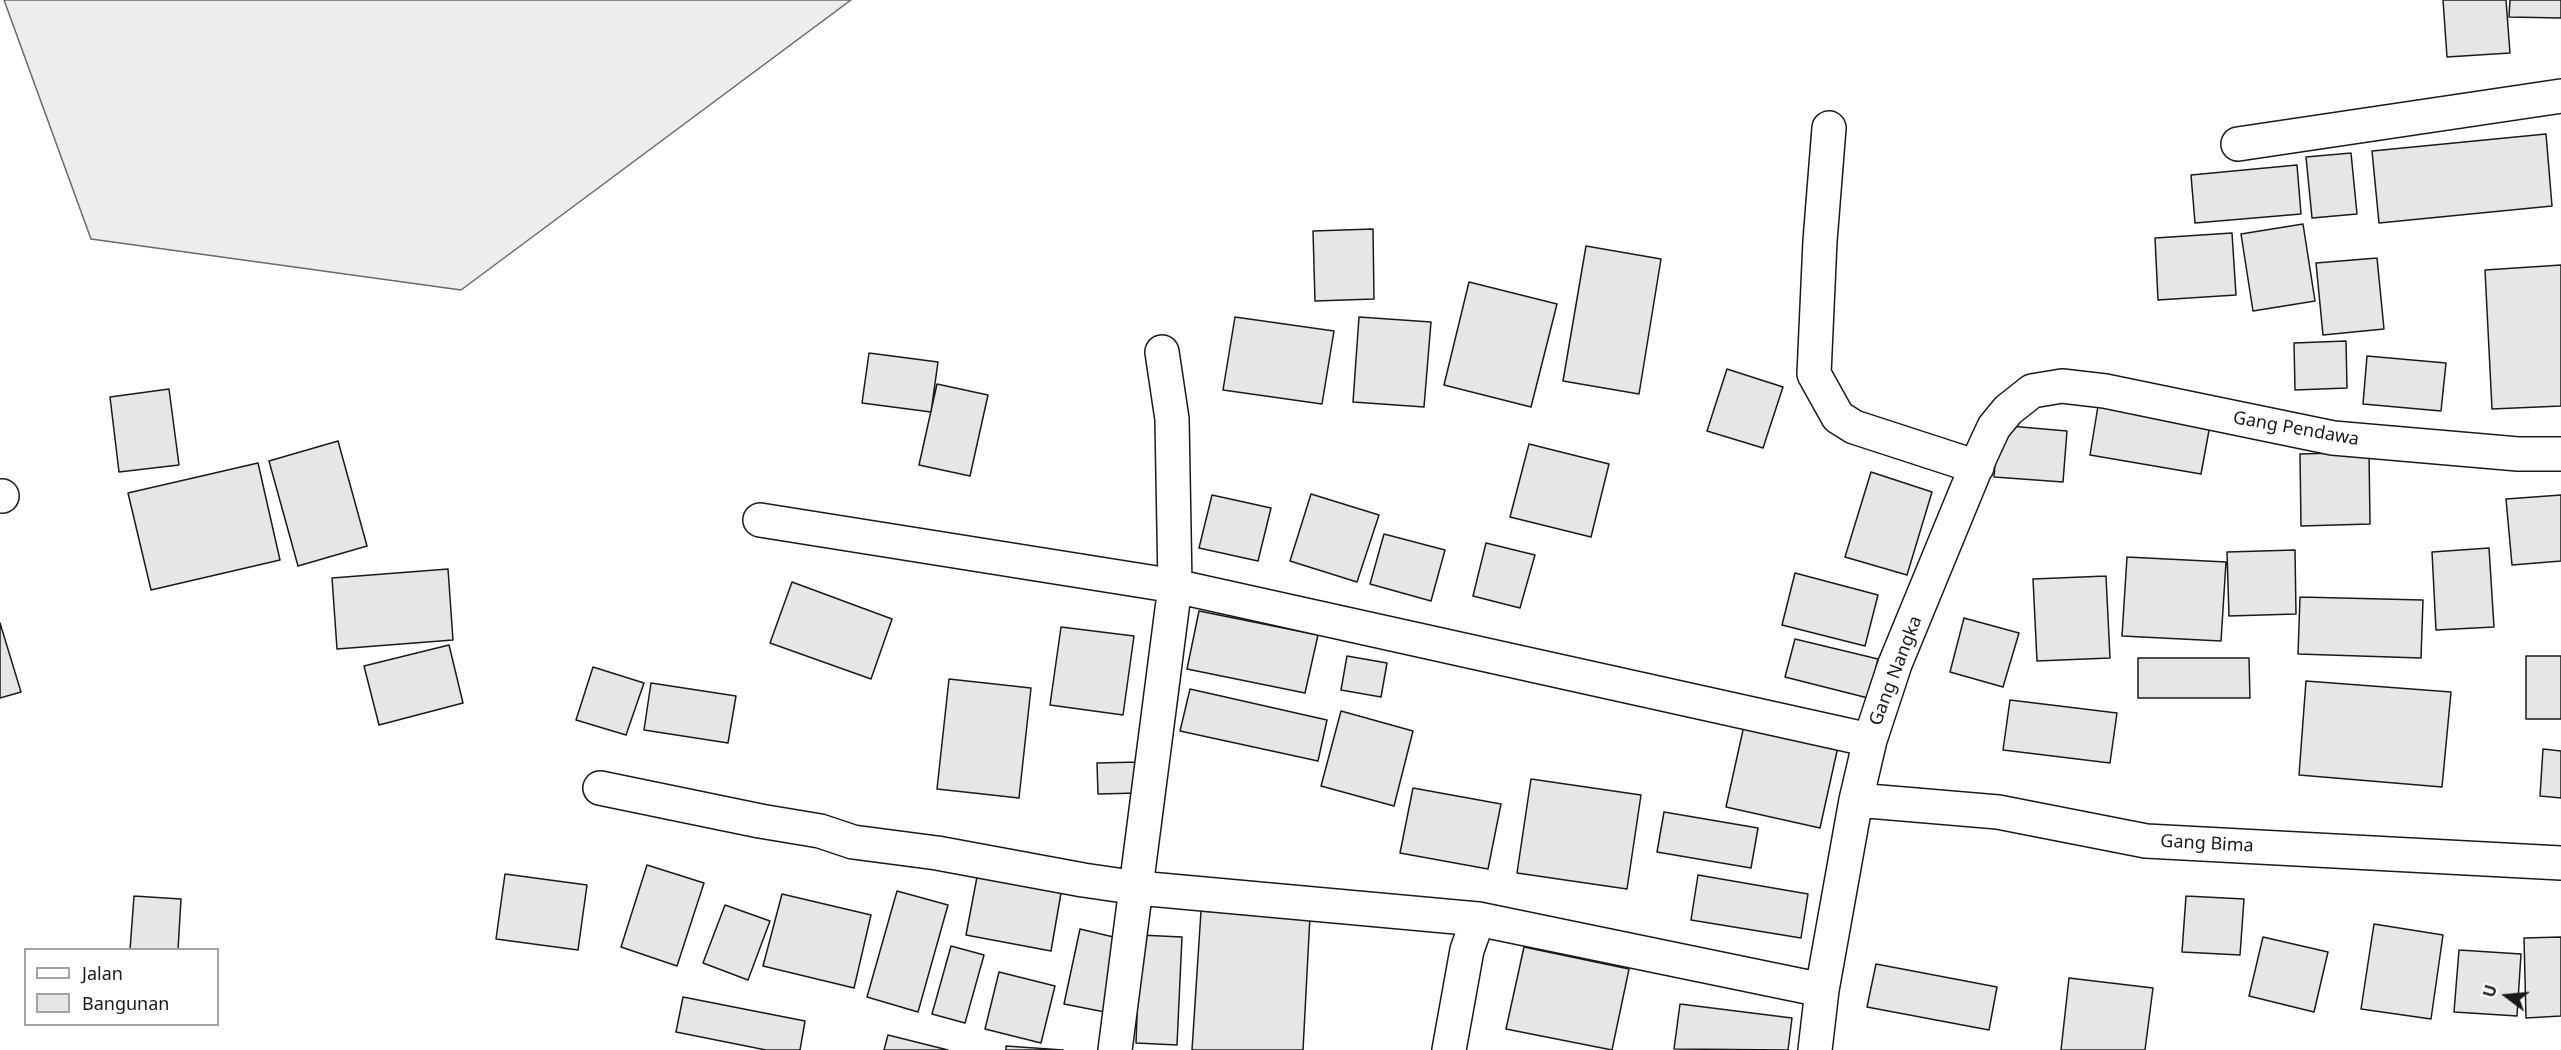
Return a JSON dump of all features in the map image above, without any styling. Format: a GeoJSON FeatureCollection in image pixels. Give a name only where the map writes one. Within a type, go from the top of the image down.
{"type":"FeatureCollection","features":[{"type":"Feature","properties":{"kind":"street"},"geometry":{"type":"LineString","coordinates":[[2238,144],[2561,96]]}},
{"type":"Feature","properties":{"kind":"street"},"geometry":{"type":"LineString","coordinates":[[1829,128],[1820,241],[1814,374],[1838,417],[1854,427],[1977,467]]}},
{"type":"Feature","properties":{"kind":"street"},"geometry":{"type":"LineString","coordinates":[[1115,1050],[1176,586],[1172,419],[1162,352]]}},
{"type":"Feature","properties":{"kind":"street","name":"Gang Nangka"},"geometry":{"type":"LineString","coordinates":[[1815,1050],[1822,990],[1856,801],[1870,740],[1895,664],[1994,427],[2008,411],[2032,392],[2062,386],[2105,391]]}},
{"type":"Feature","properties":{"kind":"street","name":"Gang Pendawa"},"geometry":{"type":"LineString","coordinates":[[2105,391],[2333,438],[2518,454],[2561,454]]}},
{"type":"Feature","properties":{"kind":"street"},"geometry":{"type":"LineString","coordinates":[[759,520],[1176,586],[1870,740]]}},
{"type":"Feature","properties":{"kind":"street"},"geometry":{"type":"LineString","coordinates":[[600,788],[820,831],[854,842],[937,853],[1138,888],[1478,919],[1822,990]]}},
{"type":"Feature","properties":{"kind":"street","name":"Gang Bima"},"geometry":{"type":"LineString","coordinates":[[1856,801],[1998,812],[2146,841],[2561,863]]}},
{"type":"Feature","properties":{"kind":"street"},"geometry":{"type":"LineString","coordinates":[[1449,1050],[1467,950],[1478,919]]}},
{"type":"Feature","properties":{"kind":"shaded area"},"geometry":{"type":"Polygon","coordinates":[[[4,0],[851,0],[461,290],[91,239],[4,0]]]}},
{"type":"Feature","properties":{"kind":"building"},"geometry":{"type":"Polygon","coordinates":[[[2443,0],[2506,0],[2510,53],[2447,57],[2443,0]]]}},
{"type":"Feature","properties":{"kind":"building"},"geometry":{"type":"Polygon","coordinates":[[[2510,0],[2561,0],[2561,18],[2509,17],[2510,0]]]}},
{"type":"Feature","properties":{"kind":"building"},"geometry":{"type":"Polygon","coordinates":[[[2546,134],[2552,206],[2379,223],[2372,151],[2546,134]]]}},
{"type":"Feature","properties":{"kind":"building"},"geometry":{"type":"Polygon","coordinates":[[[2351,153],[2357,214],[2312,218],[2306,157],[2351,153]]]}},
{"type":"Feature","properties":{"kind":"building"},"geometry":{"type":"Polygon","coordinates":[[[2297,165],[2301,214],[2195,223],[2191,175],[2297,165]]]}},
{"type":"Feature","properties":{"kind":"building"},"geometry":{"type":"Polygon","coordinates":[[[2303,224],[2315,301],[2253,311],[2241,234],[2303,224]]]}},
{"type":"Feature","properties":{"kind":"building"},"geometry":{"type":"Polygon","coordinates":[[[1373,229],[1374,299],[1315,301],[1313,231],[1373,229]]]}},
{"type":"Feature","properties":{"kind":"building"},"geometry":{"type":"Polygon","coordinates":[[[2232,233],[2236,295],[2158,300],[2155,238],[2232,233]]]}},
{"type":"Feature","properties":{"kind":"building"},"geometry":{"type":"Polygon","coordinates":[[[1586,246],[1661,259],[1639,394],[1563,381],[1586,246]]]}},
{"type":"Feature","properties":{"kind":"building"},"geometry":{"type":"Polygon","coordinates":[[[2377,258],[2384,329],[2323,335],[2316,263],[2377,258]]]}},
{"type":"Feature","properties":{"kind":"building"},"geometry":{"type":"Polygon","coordinates":[[[2561,265],[2561,406],[2492,409],[2485,270],[2561,265]]]}},
{"type":"Feature","properties":{"kind":"building"},"geometry":{"type":"Polygon","coordinates":[[[1469,282],[1557,304],[1531,407],[1444,385],[1469,282]]]}},
{"type":"Feature","properties":{"kind":"building"},"geometry":{"type":"Polygon","coordinates":[[[1235,317],[1334,331],[1322,404],[1223,390],[1235,317]]]}},
{"type":"Feature","properties":{"kind":"building"},"geometry":{"type":"Polygon","coordinates":[[[1359,317],[1431,322],[1424,407],[1353,402],[1359,317]]]}},
{"type":"Feature","properties":{"kind":"building"},"geometry":{"type":"Polygon","coordinates":[[[2346,341],[2347,388],[2295,390],[2294,343],[2346,341]]]}},
{"type":"Feature","properties":{"kind":"building"},"geometry":{"type":"Polygon","coordinates":[[[869,353],[938,362],[931,412],[862,403],[869,353]]]}},
{"type":"Feature","properties":{"kind":"building"},"geometry":{"type":"Polygon","coordinates":[[[2367,356],[2446,363],[2441,411],[2363,404],[2367,356]]]}},
{"type":"Feature","properties":{"kind":"building"},"geometry":{"type":"Polygon","coordinates":[[[1727,369],[1783,387],[1763,448],[1707,431],[1727,369]]]}},
{"type":"Feature","properties":{"kind":"building"},"geometry":{"type":"Polygon","coordinates":[[[937,384],[988,395],[970,476],[919,465],[937,384]]]}},
{"type":"Feature","properties":{"kind":"building"},"geometry":{"type":"Polygon","coordinates":[[[169,389],[179,465],[119,472],[110,397],[169,389]]]}},
{"type":"Feature","properties":{"kind":"building"},"geometry":{"type":"Polygon","coordinates":[[[2098,406],[2210,425],[2201,474],[2090,455],[2098,406]]]}},
{"type":"Feature","properties":{"kind":"building"},"geometry":{"type":"Polygon","coordinates":[[[1998,425],[2067,431],[2063,482],[1994,477],[1998,425]]]}},
{"type":"Feature","properties":{"kind":"building"},"geometry":{"type":"Polygon","coordinates":[[[338,441],[367,546],[298,566],[269,461],[338,441]]]}},
{"type":"Feature","properties":{"kind":"building"},"geometry":{"type":"Polygon","coordinates":[[[1529,444],[1609,464],[1591,537],[1510,517],[1529,444]]]}},
{"type":"Feature","properties":{"kind":"building"},"geometry":{"type":"Polygon","coordinates":[[[2369,452],[2370,524],[2301,526],[2300,454],[2369,452]]]}},
{"type":"Feature","properties":{"kind":"building"},"geometry":{"type":"Polygon","coordinates":[[[258,463],[280,560],[151,590],[128,493],[258,463]]]}},
{"type":"Feature","properties":{"kind":"building"},"geometry":{"type":"Polygon","coordinates":[[[1871,472],[1932,492],[1907,575],[1845,557],[1871,472]]]}},
{"type":"Feature","properties":{"kind":"building"},"geometry":{"type":"Polygon","coordinates":[[[1311,494],[1379,515],[1357,582],[1290,561],[1311,494]]]}},
{"type":"Feature","properties":{"kind":"building"},"geometry":{"type":"Polygon","coordinates":[[[1212,495],[1271,508],[1258,561],[1199,548],[1212,495]]]}},
{"type":"Feature","properties":{"kind":"building"},"geometry":{"type":"Polygon","coordinates":[[[2561,495],[2561,561],[2512,565],[2506,499],[2561,495]]]}},
{"type":"Feature","properties":{"kind":"building"},"geometry":{"type":"Polygon","coordinates":[[[1384,534],[1445,550],[1431,601],[1370,584],[1384,534]]]}},
{"type":"Feature","properties":{"kind":"building"},"geometry":{"type":"Polygon","coordinates":[[[1486,543],[1535,555],[1520,608],[1473,596],[1486,543]]]}},
{"type":"Feature","properties":{"kind":"building"},"geometry":{"type":"Polygon","coordinates":[[[2489,548],[2494,627],[2436,630],[2432,552],[2489,548]]]}},
{"type":"Feature","properties":{"kind":"building"},"geometry":{"type":"Polygon","coordinates":[[[2295,550],[2296,614],[2229,616],[2227,552],[2295,550]]]}},
{"type":"Feature","properties":{"kind":"building"},"geometry":{"type":"Polygon","coordinates":[[[2127,557],[2226,562],[2221,641],[2122,636],[2127,557]]]}},
{"type":"Feature","properties":{"kind":"building"},"geometry":{"type":"Polygon","coordinates":[[[448,569],[453,640],[337,649],[332,578],[448,569]]]}},
{"type":"Feature","properties":{"kind":"building"},"geometry":{"type":"Polygon","coordinates":[[[1795,573],[1878,595],[1865,646],[1782,625],[1795,573]]]}},
{"type":"Feature","properties":{"kind":"building"},"geometry":{"type":"Polygon","coordinates":[[[2106,576],[2110,658],[2037,661],[2033,579],[2106,576]]]}},
{"type":"Feature","properties":{"kind":"building"},"geometry":{"type":"Polygon","coordinates":[[[792,582],[892,619],[871,679],[770,643],[792,582]]]}},
{"type":"Feature","properties":{"kind":"building"},"geometry":{"type":"Polygon","coordinates":[[[2300,597],[2423,600],[2421,658],[2298,654],[2300,597]]]}},
{"type":"Feature","properties":{"kind":"building"},"geometry":{"type":"Polygon","coordinates":[[[1199,611],[1318,635],[1305,693],[1187,669],[1199,611]]]}},
{"type":"Feature","properties":{"kind":"building"},"geometry":{"type":"Polygon","coordinates":[[[1964,618],[2019,633],[2003,687],[1950,672],[1964,618]]]}},
{"type":"Feature","properties":{"kind":"building"},"geometry":{"type":"Polygon","coordinates":[[[0,623],[21,692],[0,698],[0,623]]]}},
{"type":"Feature","properties":{"kind":"building"},"geometry":{"type":"Polygon","coordinates":[[[1061,627],[1134,636],[1123,715],[1050,705],[1061,627]]]}},
{"type":"Feature","properties":{"kind":"building"},"geometry":{"type":"Polygon","coordinates":[[[1795,639],[1878,659],[1868,698],[1785,677],[1795,639]]]}},
{"type":"Feature","properties":{"kind":"building"},"geometry":{"type":"Polygon","coordinates":[[[449,645],[463,703],[379,725],[364,666],[449,645]]]}},
{"type":"Feature","properties":{"kind":"building"},"geometry":{"type":"Polygon","coordinates":[[[1347,656],[1387,663],[1381,697],[1341,690],[1347,656]]]}},
{"type":"Feature","properties":{"kind":"building"},"geometry":{"type":"Polygon","coordinates":[[[2526,656],[2561,656],[2561,719],[2526,719],[2526,656]]]}},
{"type":"Feature","properties":{"kind":"building"},"geometry":{"type":"Polygon","coordinates":[[[2138,658],[2249,658],[2250,698],[2138,698],[2138,658]]]}},
{"type":"Feature","properties":{"kind":"building"},"geometry":{"type":"Polygon","coordinates":[[[593,667],[644,683],[626,735],[576,720],[593,667]]]}},
{"type":"Feature","properties":{"kind":"building"},"geometry":{"type":"Polygon","coordinates":[[[949,679],[1031,688],[1019,798],[937,789],[949,679]]]}},
{"type":"Feature","properties":{"kind":"building"},"geometry":{"type":"Polygon","coordinates":[[[2306,681],[2451,692],[2442,787],[2299,775],[2306,681]]]}},
{"type":"Feature","properties":{"kind":"building"},"geometry":{"type":"Polygon","coordinates":[[[651,683],[736,696],[728,743],[644,730],[651,683]]]}},
{"type":"Feature","properties":{"kind":"building"},"geometry":{"type":"Polygon","coordinates":[[[1190,689],[1327,720],[1318,761],[1180,731],[1190,689]]]}},
{"type":"Feature","properties":{"kind":"building"},"geometry":{"type":"Polygon","coordinates":[[[2010,700],[2117,713],[2110,763],[2003,750],[2010,700]]]}},
{"type":"Feature","properties":{"kind":"building"},"geometry":{"type":"Polygon","coordinates":[[[1341,711],[1413,731],[1394,806],[1321,786],[1341,711]]]}},
{"type":"Feature","properties":{"kind":"building"},"geometry":{"type":"Polygon","coordinates":[[[1745,721],[1839,742],[1820,828],[1726,807],[1745,721]]]}},
{"type":"Feature","properties":{"kind":"building"},"geometry":{"type":"Polygon","coordinates":[[[2543,749],[2561,751],[2561,798],[2540,796],[2543,749]]]}},
{"type":"Feature","properties":{"kind":"building"},"geometry":{"type":"Polygon","coordinates":[[[1138,762],[1139,793],[1098,794],[1097,763],[1138,762]]]}},
{"type":"Feature","properties":{"kind":"building"},"geometry":{"type":"Polygon","coordinates":[[[1531,779],[1641,795],[1627,889],[1517,873],[1531,779]]]}},
{"type":"Feature","properties":{"kind":"building"},"geometry":{"type":"Polygon","coordinates":[[[1413,788],[1501,804],[1488,869],[1400,853],[1413,788]]]}},
{"type":"Feature","properties":{"kind":"building"},"geometry":{"type":"Polygon","coordinates":[[[1664,812],[1758,828],[1751,868],[1657,852],[1664,812]]]}},
{"type":"Feature","properties":{"kind":"building"},"geometry":{"type":"Polygon","coordinates":[[[647,865],[704,883],[677,966],[621,947],[647,865]]]}},
{"type":"Feature","properties":{"kind":"building"},"geometry":{"type":"Polygon","coordinates":[[[505,874],[587,885],[578,950],[496,939],[505,874]]]}},
{"type":"Feature","properties":{"kind":"building"},"geometry":{"type":"Polygon","coordinates":[[[1698,875],[1808,894],[1801,938],[1691,920],[1698,875]]]}},
{"type":"Feature","properties":{"kind":"building"},"geometry":{"type":"Polygon","coordinates":[[[977,877],[1061,893],[1051,951],[966,935],[977,877]]]}},
{"type":"Feature","properties":{"kind":"building"},"geometry":{"type":"Polygon","coordinates":[[[897,891],[948,905],[918,1012],[867,997],[897,891]]]}},
{"type":"Feature","properties":{"kind":"building"},"geometry":{"type":"Polygon","coordinates":[[[782,894],[871,915],[854,988],[763,966],[782,894]]]}},
{"type":"Feature","properties":{"kind":"building"},"geometry":{"type":"Polygon","coordinates":[[[134,896],[181,899],[178,948],[130,948],[134,896]]]}},
{"type":"Feature","properties":{"kind":"building"},"geometry":{"type":"Polygon","coordinates":[[[2186,896],[2244,899],[2240,955],[2182,952],[2186,896]]]}},
{"type":"Feature","properties":{"kind":"building"},"geometry":{"type":"Polygon","coordinates":[[[725,905],[770,921],[748,980],[703,963],[725,905]]]}},
{"type":"Feature","properties":{"kind":"building"},"geometry":{"type":"Polygon","coordinates":[[[1201,911],[1310,916],[1303,1050],[1192,1050],[1201,911]]]}},
{"type":"Feature","properties":{"kind":"building"},"geometry":{"type":"Polygon","coordinates":[[[2374,924],[2443,935],[2431,1019],[2361,1009],[2374,924]]]}},
{"type":"Feature","properties":{"kind":"building"},"geometry":{"type":"Polygon","coordinates":[[[1080,929],[1126,940],[1110,1013],[1064,1004],[1080,929]]]}},
{"type":"Feature","properties":{"kind":"building"},"geometry":{"type":"Polygon","coordinates":[[[1140,935],[1182,937],[1177,1045],[1136,1043],[1140,935]]]}},
{"type":"Feature","properties":{"kind":"building"},"geometry":{"type":"Polygon","coordinates":[[[2263,937],[2328,952],[2314,1012],[2249,996],[2263,937]]]}},
{"type":"Feature","properties":{"kind":"building"},"geometry":{"type":"Polygon","coordinates":[[[2561,937],[2561,1016],[2526,1018],[2524,938],[2561,937]]]}},
{"type":"Feature","properties":{"kind":"building"},"geometry":{"type":"Polygon","coordinates":[[[951,946],[984,955],[965,1023],[932,1014],[951,946]]]}},
{"type":"Feature","properties":{"kind":"building"},"geometry":{"type":"Polygon","coordinates":[[[1524,947],[1629,969],[1612,1050],[1506,1029],[1524,947]]]}},
{"type":"Feature","properties":{"kind":"building"},"geometry":{"type":"Polygon","coordinates":[[[2459,950],[2521,954],[2517,1016],[2454,1012],[2459,950]]]}},
{"type":"Feature","properties":{"kind":"building"},"geometry":{"type":"Polygon","coordinates":[[[1876,964],[1997,987],[1989,1030],[1867,1007],[1876,964]]]}},
{"type":"Feature","properties":{"kind":"building"},"geometry":{"type":"Polygon","coordinates":[[[999,972],[1055,986],[1041,1043],[985,1029],[999,972]]]}},
{"type":"Feature","properties":{"kind":"building"},"geometry":{"type":"Polygon","coordinates":[[[2069,978],[2153,988],[2145,1050],[2061,1050],[2069,978]]]}},
{"type":"Feature","properties":{"kind":"building"},"geometry":{"type":"Polygon","coordinates":[[[683,997],[805,1021],[800,1050],[766,1050],[676,1032],[683,997]]]}},
{"type":"Feature","properties":{"kind":"building"},"geometry":{"type":"Polygon","coordinates":[[[1680,1004],[1792,1018],[1788,1050],[1674,1049],[1680,1004]]]}},
{"type":"Feature","properties":{"kind":"building"},"geometry":{"type":"Polygon","coordinates":[[[888,1035],[948,1050],[884,1050],[888,1035]]]}},
{"type":"Feature","properties":{"kind":"building"},"geometry":{"type":"Polygon","coordinates":[[[1006,1046],[1063,1050],[1006,1050],[1006,1046]]]}}]}
